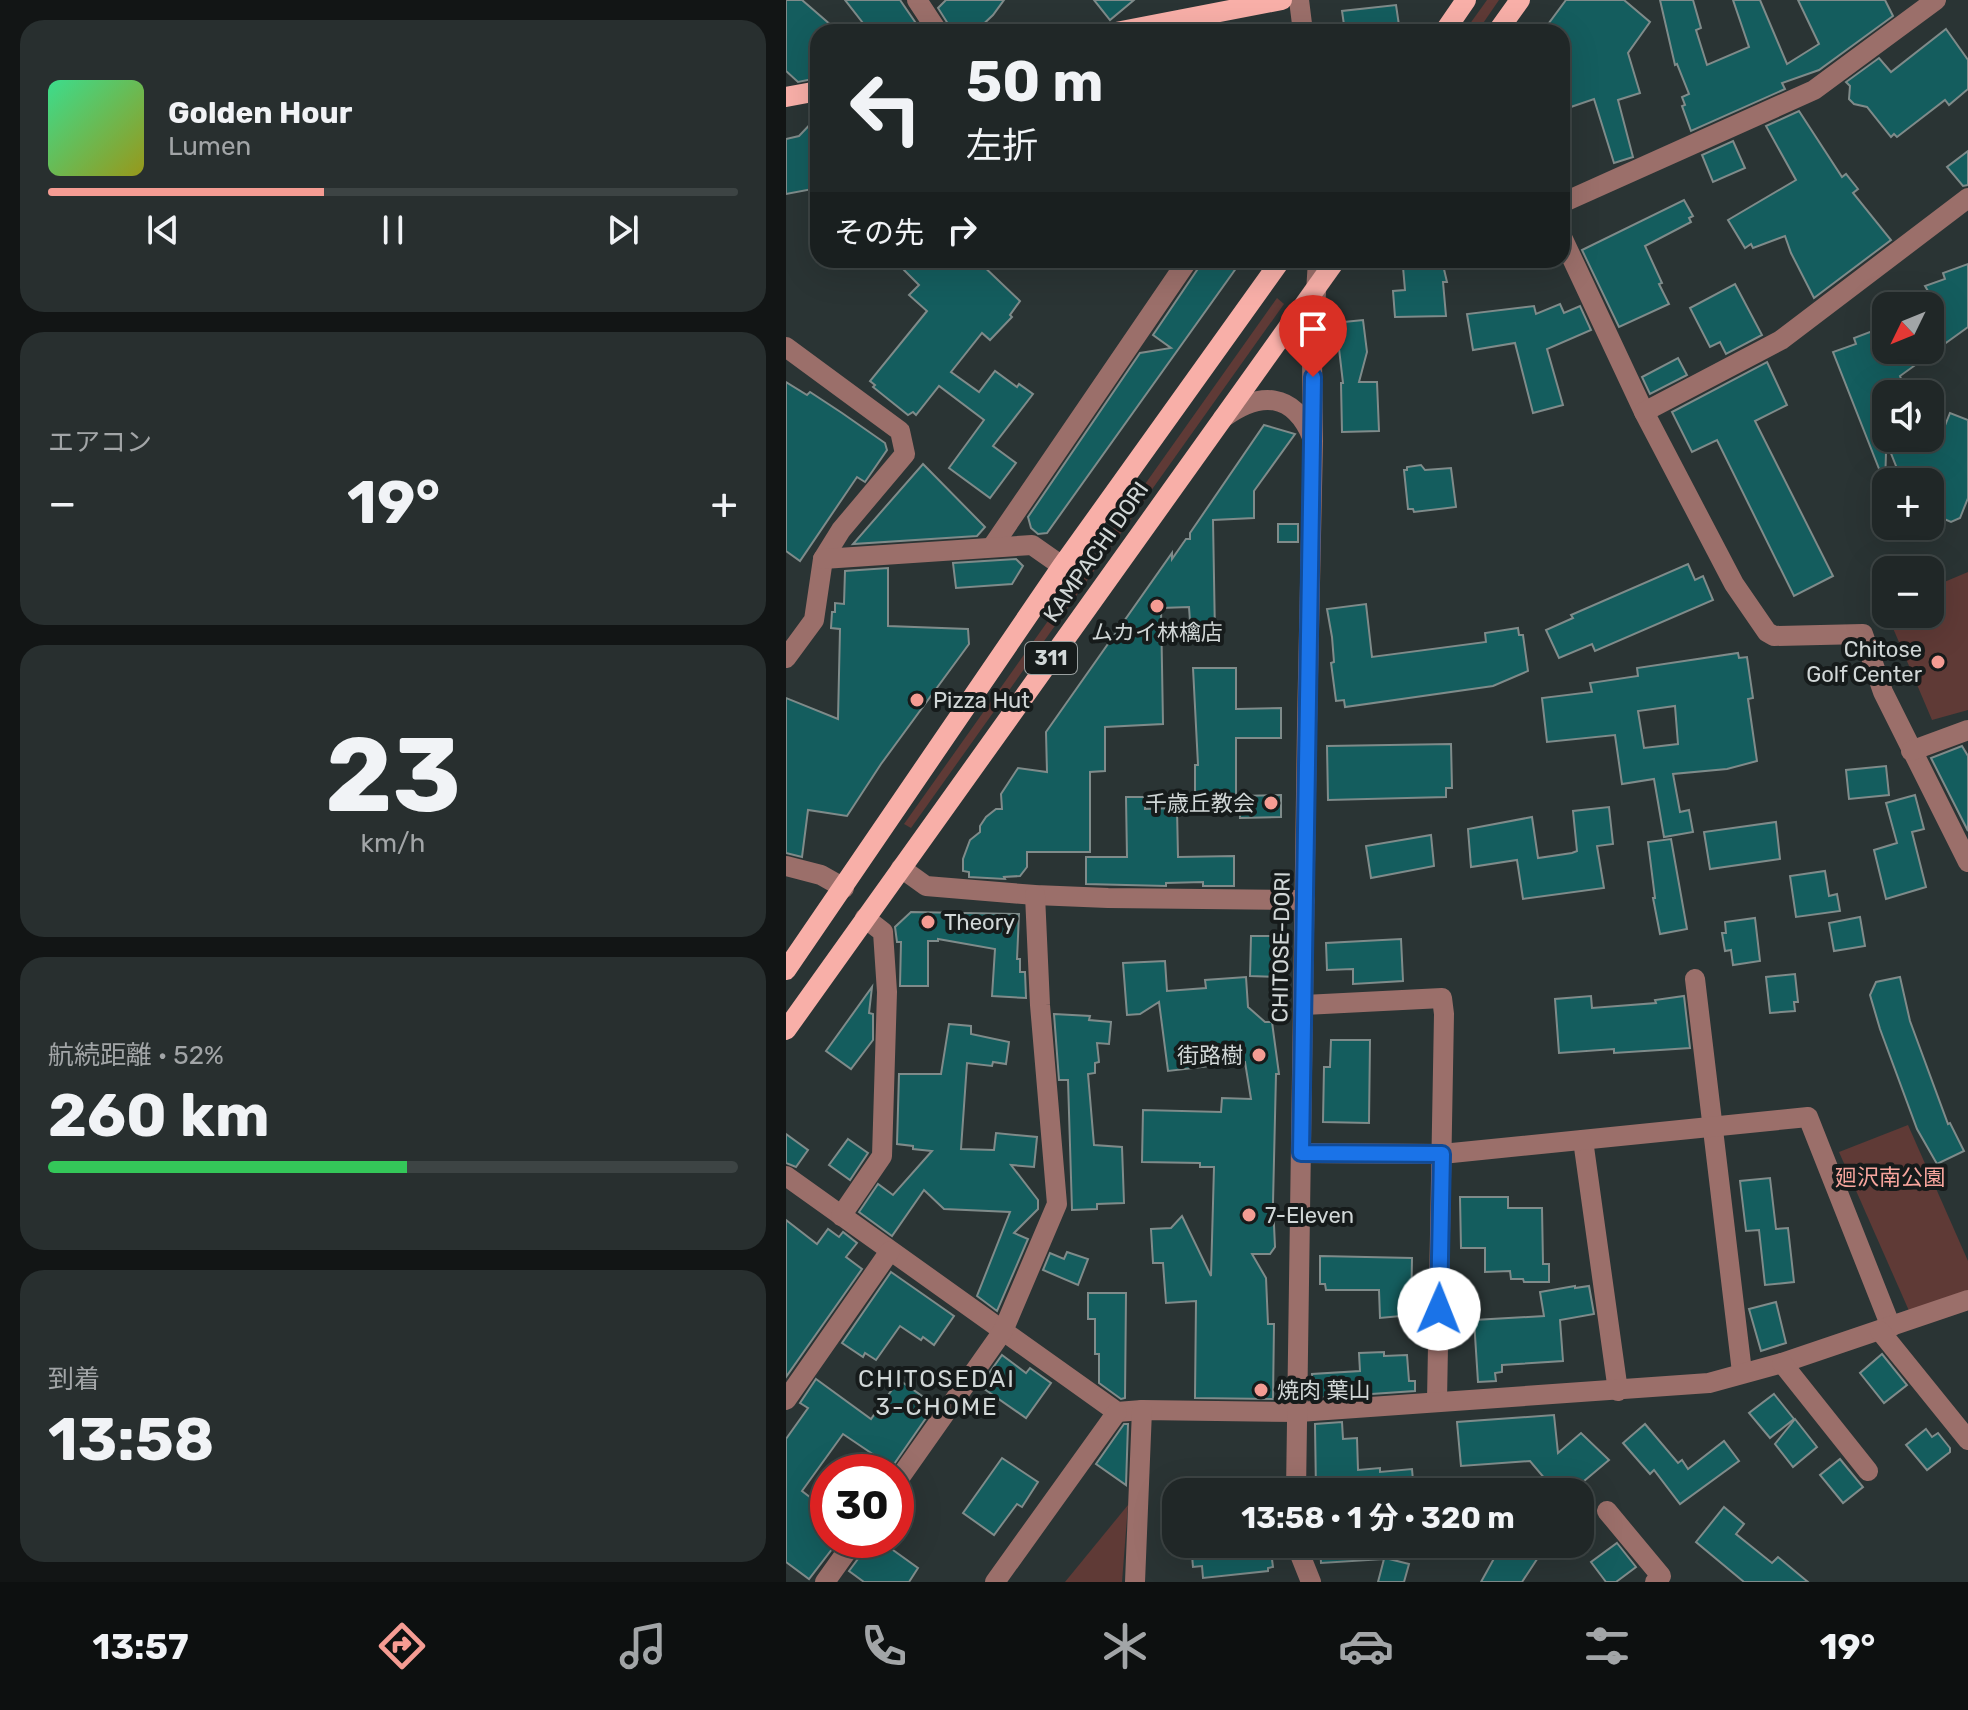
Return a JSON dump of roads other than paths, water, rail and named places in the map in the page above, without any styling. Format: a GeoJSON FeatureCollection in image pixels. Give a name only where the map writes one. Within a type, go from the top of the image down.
{"type":"FeatureCollection","features":[{"type":"Feature","properties":{"kind":"main road"},"geometry":{"type":"LineString","coordinates":[[1158,24],[1282,0]]}},
{"type":"Feature","properties":{"kind":"main road"},"geometry":{"type":"LineString","coordinates":[[1450,24],[1466,0]]}},
{"type":"Feature","properties":{"kind":"main road"},"geometry":{"type":"LineString","coordinates":[[1503,24],[1520,0]]}},
{"type":"Feature","properties":{"kind":"main road"},"geometry":{"type":"LineString","coordinates":[[786,97],[810,92]]}},
{"type":"Feature","properties":{"kind":"main road","name":"KAMPACHI DORI"},"geometry":{"type":"LineString","coordinates":[[786,970],[1062,566],[1275,268]]}},
{"type":"Feature","properties":{"kind":"main road","name":"KAMPACHI DORI"},"geometry":{"type":"LineString","coordinates":[[786,1030],[1330,268]]}},
{"type":"Feature","properties":{"kind":"street"},"geometry":{"type":"LineString","coordinates":[[917,0],[933,24]]}},
{"type":"Feature","properties":{"kind":"street"},"geometry":{"type":"LineString","coordinates":[[1299,0],[1302,24]]}},
{"type":"Feature","properties":{"kind":"street"},"geometry":{"type":"LineString","coordinates":[[1570,199],[1814,90],[1936,0]]}},
{"type":"Feature","properties":{"kind":"street"},"geometry":{"type":"LineString","coordinates":[[1644,412],[1781,340],[1968,198]]}},
{"type":"Feature","properties":{"kind":"street"},"geometry":{"type":"LineString","coordinates":[[1570,254],[1644,412],[1734,584],[1767,632],[1774,636],[1863,634],[1883,692],[1968,862]]}},
{"type":"Feature","properties":{"kind":"street"},"geometry":{"type":"LineString","coordinates":[[992,547],[1183,268]]}},
{"type":"Feature","properties":{"kind":"street","name":"CHITOSE-DORI"},"geometry":{"type":"LineString","coordinates":[[1297,1478],[1312,358],[1317,268]]}},
{"type":"Feature","properties":{"kind":"street"},"geometry":{"type":"LineString","coordinates":[[786,347],[900,431],[905,454],[841,530],[823,559],[814,620],[789,648]]}},
{"type":"Feature","properties":{"kind":"street"},"geometry":{"type":"LineString","coordinates":[[1219,421],[1249,403],[1270,399],[1293,408],[1305,422],[1313,441]]}},
{"type":"Feature","properties":{"kind":"street"},"geometry":{"type":"LineString","coordinates":[[823,559],[1032,545],[1062,566]]}},
{"type":"Feature","properties":{"kind":"street"},"geometry":{"type":"LineString","coordinates":[[1911,751],[1968,730]]}},
{"type":"Feature","properties":{"kind":"street"},"geometry":{"type":"LineString","coordinates":[[786,866],[821,875],[844,888]]}},
{"type":"Feature","properties":{"kind":"street"},"geometry":{"type":"LineString","coordinates":[[901,868],[926,886],[1035,895],[1305,900]]}},
{"type":"Feature","properties":{"kind":"street"},"geometry":{"type":"LineString","coordinates":[[914,1457],[1003,1331],[1057,1204],[1040,1005],[1035,895]]}},
{"type":"Feature","properties":{"kind":"street"},"geometry":{"type":"LineString","coordinates":[[841,1216],[882,1156],[887,992],[883,932],[865,918]]}},
{"type":"Feature","properties":{"kind":"street"},"geometry":{"type":"LineString","coordinates":[[1695,979],[1742,1372]]}},
{"type":"Feature","properties":{"kind":"street"},"geometry":{"type":"LineString","coordinates":[[1304,1005],[1442,998],[1437,1401]]}},
{"type":"Feature","properties":{"kind":"street"},"geometry":{"type":"LineString","coordinates":[[1301,1153],[1442,1154],[1808,1117],[1886,1329],[1968,1440]]}},
{"type":"Feature","properties":{"kind":"street"},"geometry":{"type":"LineString","coordinates":[[1583,1140],[1618,1391]]}},
{"type":"Feature","properties":{"kind":"street"},"geometry":{"type":"LineString","coordinates":[[786,1176],[1117,1412],[1299,1412],[1709,1383],[1782,1363],[1968,1300]]}},
{"type":"Feature","properties":{"kind":"street"},"geometry":{"type":"LineString","coordinates":[[786,1400],[890,1251]]}},
{"type":"Feature","properties":{"kind":"street"},"geometry":{"type":"LineString","coordinates":[[1782,1363],[1868,1471]]}},
{"type":"Feature","properties":{"kind":"street"},"geometry":{"type":"LineString","coordinates":[[1135,1582],[1142,1410]]}},
{"type":"Feature","properties":{"kind":"street"},"geometry":{"type":"LineString","coordinates":[[995,1582],[1117,1412]]}},
{"type":"Feature","properties":{"kind":"street"},"geometry":{"type":"LineString","coordinates":[[1607,1511],[1661,1576],[1655,1582]]}},
{"type":"Feature","properties":{"kind":"street"},"geometry":{"type":"LineString","coordinates":[[825,1582],[842,1558]]}},
{"type":"Feature","properties":{"kind":"street"},"geometry":{"type":"LineString","coordinates":[[1301,1558],[1311,1582]]}},
{"type":"Feature","properties":{"kind":"place","name":"ムカイ林檎店"},"geometry":{"type":"Point","coordinates":[1157,606]}},
{"type":"Feature","properties":{"kind":"place","name":"Chitose Golf Center"},"geometry":{"type":"Point","coordinates":[1938,662]}},
{"type":"Feature","properties":{"kind":"place","name":"Pizza Hut"},"geometry":{"type":"Point","coordinates":[917,700]}},
{"type":"Feature","properties":{"kind":"place","name":"千歳丘教会"},"geometry":{"type":"Point","coordinates":[1271,803]}},
{"type":"Feature","properties":{"kind":"place","name":"Theory"},"geometry":{"type":"Point","coordinates":[928,922]}},
{"type":"Feature","properties":{"kind":"place","name":"街路樹"},"geometry":{"type":"Point","coordinates":[1259,1055]}},
{"type":"Feature","properties":{"kind":"place","name":"7-Eleven"},"geometry":{"type":"Point","coordinates":[1249,1215]}},
{"type":"Feature","properties":{"kind":"place","name":"焼肉 葉山"},"geometry":{"type":"Point","coordinates":[1261,1390]}},
{"type":"Feature","properties":{"kind":"district","name":"CHITOSEDAI 3-CHOME"},"geometry":{"type":"Point","coordinates":[937,1393]}},
{"type":"Feature","properties":{"kind":"park label","name":"廻沢南公園"},"geometry":{"type":"Point","coordinates":[1890,1177]}}]}
